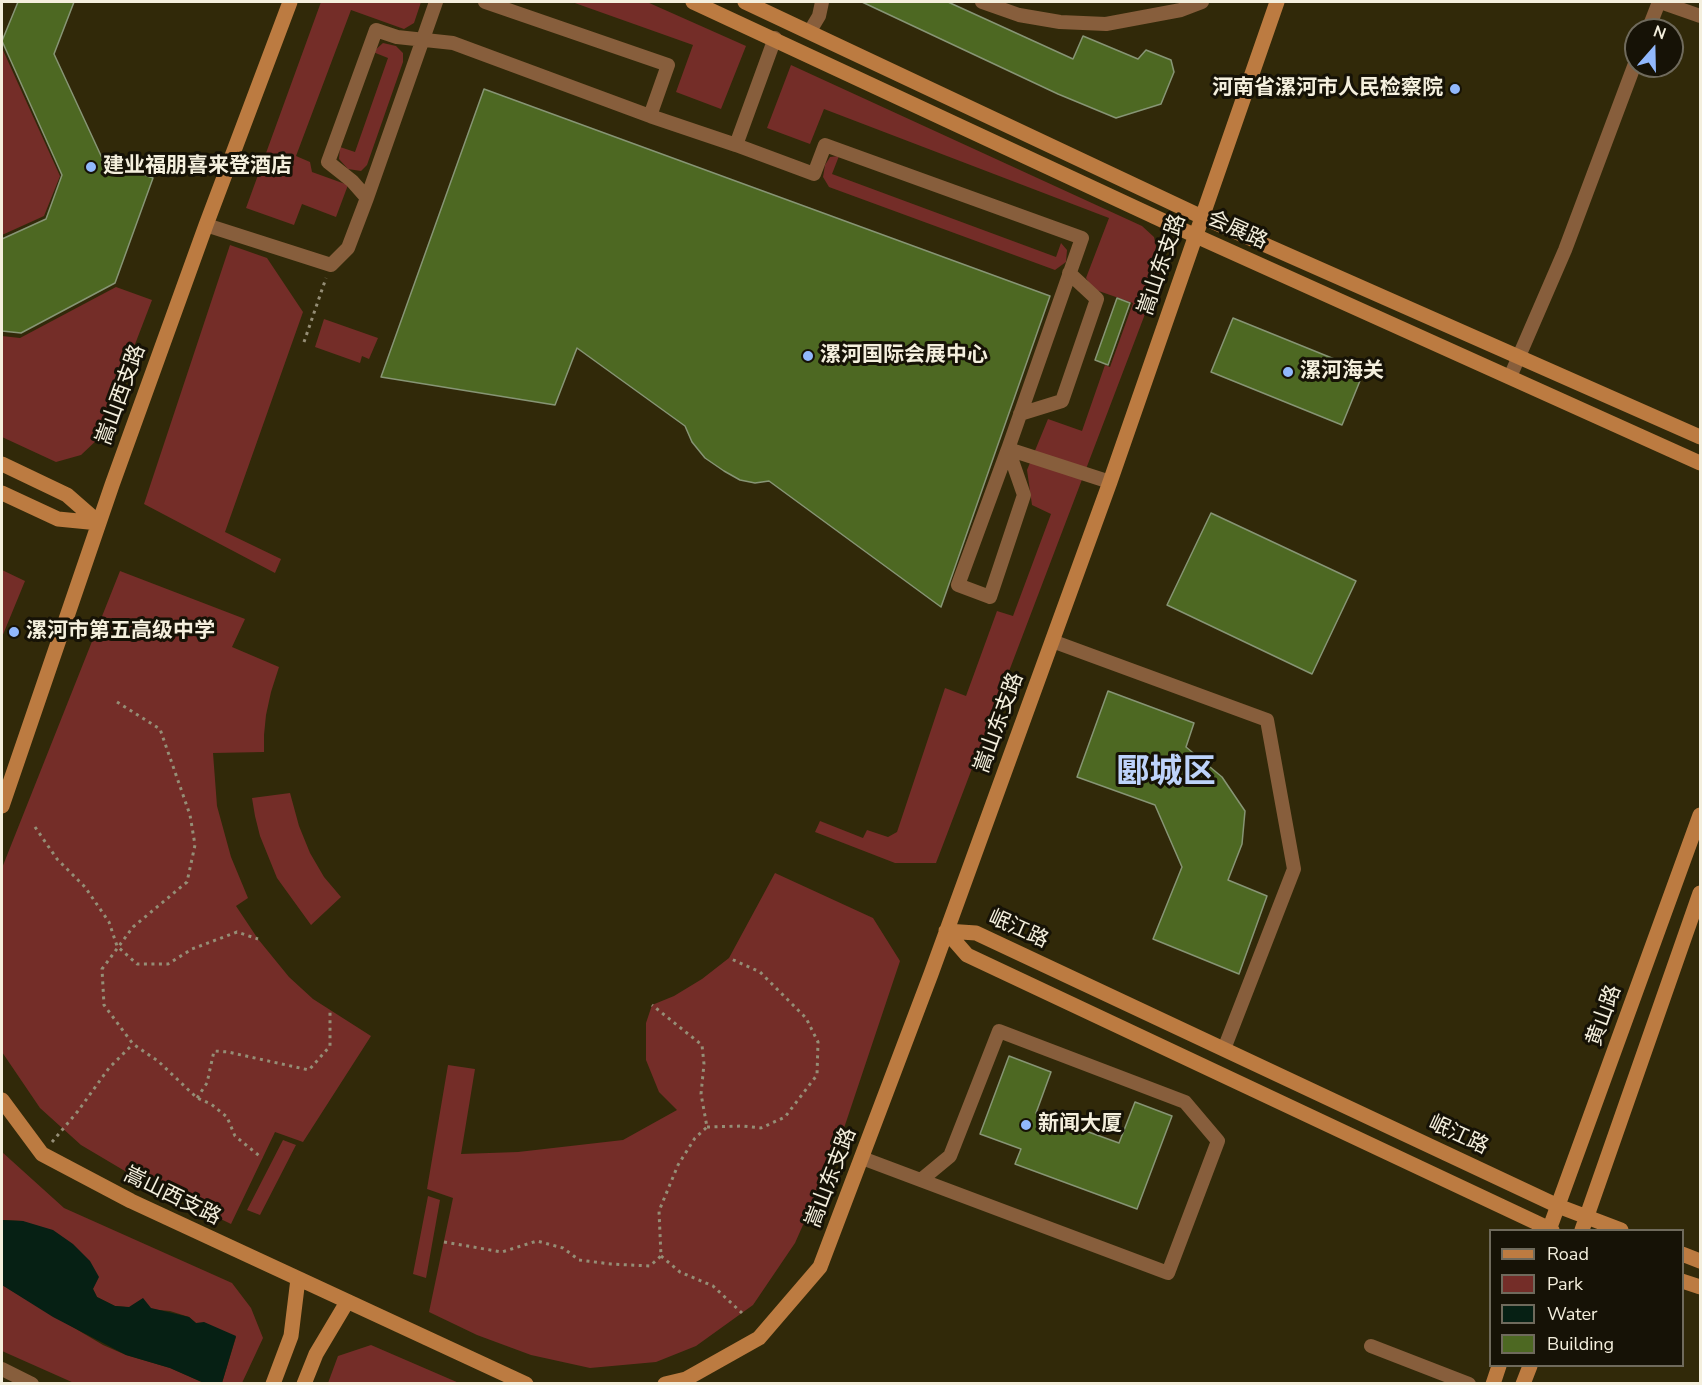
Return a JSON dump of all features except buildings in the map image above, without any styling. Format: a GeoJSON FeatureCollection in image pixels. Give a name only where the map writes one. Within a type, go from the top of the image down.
{"type":"FeatureCollection","features":[{"type":"Feature","properties":{"kind":"street","name":"嵩山西支路"},"geometry":{"type":"LineString","coordinates":[[2,806],[99,523],[206,225],[290,2]]}},
{"type":"Feature","properties":{"kind":"street"},"geometry":{"type":"LineString","coordinates":[[206,225],[331,265],[348,248],[436,2]]}},
{"type":"Feature","properties":{"kind":"street"},"geometry":{"type":"LineString","coordinates":[[485,2],[668,65],[650,116]]}},
{"type":"Feature","properties":{"kind":"street","name":"会展路"},"geometry":{"type":"LineString","coordinates":[[693,2],[775,38],[1196,236],[1701,463]]}},
{"type":"Feature","properties":{"kind":"street","name":"会展路"},"geometry":{"type":"LineString","coordinates":[[745,2],[1202,217],[1701,437]]}},
{"type":"Feature","properties":{"kind":"street"},"geometry":{"type":"LineString","coordinates":[[810,31],[819,16],[822,2]]}},
{"type":"Feature","properties":{"kind":"street"},"geometry":{"type":"LineString","coordinates":[[982,2],[1019,15],[1060,22],[1106,24],[1181,10],[1202,2]]}},
{"type":"Feature","properties":{"kind":"street","name":"嵩山东支路"},"geometry":{"type":"LineString","coordinates":[[665,1383],[686,1379],[759,1338],[820,1268],[946,932],[1110,482],[1277,2]]}},
{"type":"Feature","properties":{"kind":"street"},"geometry":{"type":"LineString","coordinates":[[1653,18],[1659,2],[1701,16]]}},
{"type":"Feature","properties":{"kind":"street"},"geometry":{"type":"LineString","coordinates":[[736,145],[783,18]]}},
{"type":"Feature","properties":{"kind":"street"},"geometry":{"type":"LineString","coordinates":[[367,198],[352,181],[328,162],[376,30],[397,37],[453,44],[814,174],[825,145],[1082,238],[958,585],[990,597],[1024,495],[1008,449]]}},
{"type":"Feature","properties":{"kind":"street"},"geometry":{"type":"LineString","coordinates":[[1510,377],[1565,250],[1630,78]]}},
{"type":"Feature","properties":{"kind":"street"},"geometry":{"type":"LineString","coordinates":[[1020,414],[1062,401],[1097,298],[1069,273]]}},
{"type":"Feature","properties":{"kind":"street"},"geometry":{"type":"LineString","coordinates":[[1008,449],[1110,482]]}},
{"type":"Feature","properties":{"kind":"street"},"geometry":{"type":"LineString","coordinates":[[2,464],[67,495],[99,523]]}},
{"type":"Feature","properties":{"kind":"street"},"geometry":{"type":"LineString","coordinates":[[2,492],[58,519],[99,523]]}},
{"type":"Feature","properties":{"kind":"street"},"geometry":{"type":"LineString","coordinates":[[1052,641],[1267,720],[1294,869],[1224,1049]]}},
{"type":"Feature","properties":{"kind":"street","name":"黄山路"},"geometry":{"type":"LineString","coordinates":[[1550,1229],[1701,815]]}},
{"type":"Feature","properties":{"kind":"street"},"geometry":{"type":"LineString","coordinates":[[1584,1224],[1701,893]]}},
{"type":"Feature","properties":{"kind":"street","name":"岷江路"},"geometry":{"type":"LineString","coordinates":[[946,932],[976,933],[1558,1206],[1584,1224],[1615,1229]]}},
{"type":"Feature","properties":{"kind":"street","name":"岷江路"},"geometry":{"type":"LineString","coordinates":[[946,932],[967,955],[1548,1229]]}},
{"type":"Feature","properties":{"kind":"street"},"geometry":{"type":"LineString","coordinates":[[862,1158],[1168,1273],[1218,1141],[1185,1102],[999,1031],[950,1156],[921,1180]]}},
{"type":"Feature","properties":{"kind":"street","name":"嵩山西支路"},"geometry":{"type":"LineString","coordinates":[[2,1100],[42,1154],[131,1201],[348,1302]]}},
{"type":"Feature","properties":{"kind":"street"},"geometry":{"type":"LineString","coordinates":[[1684,1254],[1701,1261]]}},
{"type":"Feature","properties":{"kind":"street"},"geometry":{"type":"LineString","coordinates":[[273,1383],[291,1336],[298,1279]]}},
{"type":"Feature","properties":{"kind":"street"},"geometry":{"type":"LineString","coordinates":[[1684,1281],[1701,1287]]}},
{"type":"Feature","properties":{"kind":"street"},"geometry":{"type":"LineString","coordinates":[[304,1383],[316,1354],[348,1302],[526,1383]]}},
{"type":"Feature","properties":{"kind":"street"},"geometry":{"type":"LineString","coordinates":[[1371,1346],[1469,1383]]}},
{"type":"Feature","properties":{"kind":"street"},"geometry":{"type":"LineString","coordinates":[[1493,1383],[1498,1367]]}},
{"type":"Feature","properties":{"kind":"street"},"geometry":{"type":"LineString","coordinates":[[1523,1383],[1529,1367]]}},
{"type":"Feature","properties":{"kind":"street"},"geometry":{"type":"LineString","coordinates":[[2,1370],[32,1383]]}},
{"type":"Feature","properties":{"kind":"path"},"geometry":{"type":"LineString","coordinates":[[304,342],[331,265]]}},
{"type":"Feature","properties":{"kind":"path"},"geometry":{"type":"LineString","coordinates":[[117,702],[160,729],[190,815],[195,845],[187,882],[133,927],[102,969],[104,1005],[133,1044],[158,1062],[196,1098],[212,1104],[227,1117],[235,1136],[262,1158]]}},
{"type":"Feature","properties":{"kind":"path"},"geometry":{"type":"LineString","coordinates":[[35,827],[57,859],[85,887],[110,922],[117,946],[136,964],[168,964],[192,949],[237,932],[258,939]]}},
{"type":"Feature","properties":{"kind":"path"},"geometry":{"type":"LineString","coordinates":[[729,958],[760,972],[806,1018],[818,1042],[817,1075],[785,1117],[761,1128],[706,1127],[695,1138],[678,1166],[659,1211],[661,1256],[680,1272],[713,1286],[742,1313]]}},
{"type":"Feature","properties":{"kind":"path"},"geometry":{"type":"LineString","coordinates":[[652,1005],[702,1045],[704,1064],[701,1094],[706,1127]]}},
{"type":"Feature","properties":{"kind":"path"},"geometry":{"type":"LineString","coordinates":[[196,1098],[207,1083],[214,1051],[309,1070],[330,1046],[330,1011]]}},
{"type":"Feature","properties":{"kind":"path"},"geometry":{"type":"LineString","coordinates":[[42,1154],[78,1111],[109,1068],[133,1044]]}},
{"type":"Feature","properties":{"kind":"path"},"geometry":{"type":"LineString","coordinates":[[444,1242],[502,1252],[537,1241],[563,1248],[579,1260],[611,1264],[650,1266],[661,1256]]}},
{"type":"Feature","properties":{"kind":"green space"},"geometry":{"type":"Polygon","coordinates":[[[321,2],[421,2],[414,23],[404,29],[351,10],[296,156],[310,162],[312,172],[348,185],[336,217],[302,204],[294,225],[246,208],[321,2]]]}},
{"type":"Feature","properties":{"kind":"green space"},"geometry":{"type":"Polygon","coordinates":[[[572,2],[647,2],[746,46],[721,109],[676,92],[693,45],[572,2]]]}},
{"type":"Feature","properties":{"kind":"green space"},"geometry":{"type":"Polygon","coordinates":[[[383,43],[396,46],[403,53],[403,62],[367,165],[361,171],[348,169],[339,159],[340,147],[355,152],[388,58],[373,52],[383,43]]]}},
{"type":"Feature","properties":{"kind":"green space"},"geometry":{"type":"Polygon","coordinates":[[[2,48],[60,176],[44,216],[2,235],[2,48]]]}},
{"type":"Feature","properties":{"kind":"green space"},"geometry":{"type":"Polygon","coordinates":[[[791,65],[1142,226],[1154,237],[1158,255],[1161,272],[936,863],[895,863],[815,832],[820,821],[863,838],[867,830],[888,837],[897,832],[945,688],[966,696],[997,611],[1013,616],[1051,514],[1032,505],[1027,470],[1048,419],[1082,431],[1105,365],[1110,367],[1133,303],[1093,289],[1086,278],[1109,218],[824,109],[810,144],[767,128],[791,65]]]}},
{"type":"Feature","properties":{"kind":"green space"},"geometry":{"type":"Polygon","coordinates":[[[839,156],[832,174],[1056,257],[1061,243],[1067,250],[1066,262],[1055,270],[829,187],[823,177],[825,165],[830,157],[839,156]]]}},
{"type":"Feature","properties":{"kind":"green space"},"geometry":{"type":"Polygon","coordinates":[[[230,245],[267,258],[303,312],[225,532],[281,559],[275,573],[144,504],[230,245]]]}},
{"type":"Feature","properties":{"kind":"green space"},"geometry":{"type":"Polygon","coordinates":[[[116,287],[152,300],[99,438],[81,455],[56,462],[2,437],[2,336],[20,338],[116,287]]]}},
{"type":"Feature","properties":{"kind":"green space"},"geometry":{"type":"Polygon","coordinates":[[[324,319],[378,338],[369,359],[362,356],[360,363],[315,347],[324,319]]]}},
{"type":"Feature","properties":{"kind":"green space"},"geometry":{"type":"Polygon","coordinates":[[[2,570],[25,581],[2,637],[2,570]]]}},
{"type":"Feature","properties":{"kind":"green space"},"geometry":{"type":"Polygon","coordinates":[[[120,571],[245,619],[232,647],[279,667],[266,715],[264,752],[213,753],[217,806],[231,857],[248,898],[236,906],[258,939],[289,977],[313,999],[371,1036],[303,1142],[275,1132],[231,1224],[140,1180],[81,1145],[40,1108],[2,1052],[2,868],[120,571]]]}},
{"type":"Feature","properties":{"kind":"green space"},"geometry":{"type":"Polygon","coordinates":[[[290,793],[299,826],[310,853],[324,877],[341,897],[311,925],[277,878],[260,836],[252,798],[290,793]]]}},
{"type":"Feature","properties":{"kind":"green space"},"geometry":{"type":"Polygon","coordinates":[[[775,873],[873,918],[900,961],[838,1146],[795,1243],[753,1305],[696,1346],[656,1362],[590,1368],[531,1355],[477,1335],[429,1312],[453,1198],[427,1189],[448,1065],[475,1069],[461,1154],[518,1152],[623,1140],[677,1110],[659,1092],[646,1060],[646,1023],[652,1005],[674,996],[702,979],[729,958],[775,873]]]}},
{"type":"Feature","properties":{"kind":"green space"},"geometry":{"type":"Polygon","coordinates":[[[283,1140],[296,1145],[260,1215],[247,1210],[283,1140]]]}},
{"type":"Feature","properties":{"kind":"green space"},"geometry":{"type":"Polygon","coordinates":[[[2,1152],[64,1208],[232,1283],[251,1308],[263,1338],[242,1383],[222,1383],[236,1337],[170,1311],[115,1306],[97,1297],[93,1289],[23,1221],[2,1220],[2,1152]]]}},
{"type":"Feature","properties":{"kind":"green space"},"geometry":{"type":"Polygon","coordinates":[[[428,1196],[440,1200],[426,1278],[413,1274],[428,1196]]]}},
{"type":"Feature","properties":{"kind":"green space"},"geometry":{"type":"Polygon","coordinates":[[[2,1285],[103,1345],[126,1355],[170,1368],[204,1383],[74,1383],[2,1351],[2,1285]]]}},
{"type":"Feature","properties":{"kind":"green space"},"geometry":{"type":"Polygon","coordinates":[[[371,1345],[459,1383],[328,1383],[338,1356],[371,1345]]]}},
{"type":"Feature","properties":{"kind":"water"},"geometry":{"type":"Polygon","coordinates":[[[2,1220],[23,1221],[53,1230],[73,1244],[90,1261],[99,1277],[93,1289],[97,1297],[115,1306],[129,1307],[143,1298],[151,1308],[189,1317],[196,1323],[204,1322],[236,1336],[222,1383],[204,1383],[170,1368],[126,1355],[53,1317],[2,1285],[2,1220]]]}},
{"type":"Feature","properties":{"kind":"place","name":"河南省漯河市人民检察院"},"geometry":{"type":"Point","coordinates":[1455,89]}},
{"type":"Feature","properties":{"kind":"place","name":"建业福朋喜来登酒店"},"geometry":{"type":"Point","coordinates":[91,167]}},
{"type":"Feature","properties":{"kind":"place","name":"漯河国际会展中心"},"geometry":{"type":"Point","coordinates":[808,356]}},
{"type":"Feature","properties":{"kind":"place","name":"漯河海关"},"geometry":{"type":"Point","coordinates":[1288,372]}},
{"type":"Feature","properties":{"kind":"place","name":"漯河市第五高级中学"},"geometry":{"type":"Point","coordinates":[14,632]}},
{"type":"Feature","properties":{"kind":"place","name":"新闻大厦"},"geometry":{"type":"Point","coordinates":[1026,1125]}},
{"type":"Feature","properties":{"kind":"district","name":"郾城区"},"geometry":{"type":"Point","coordinates":[1166,774]}}]}
